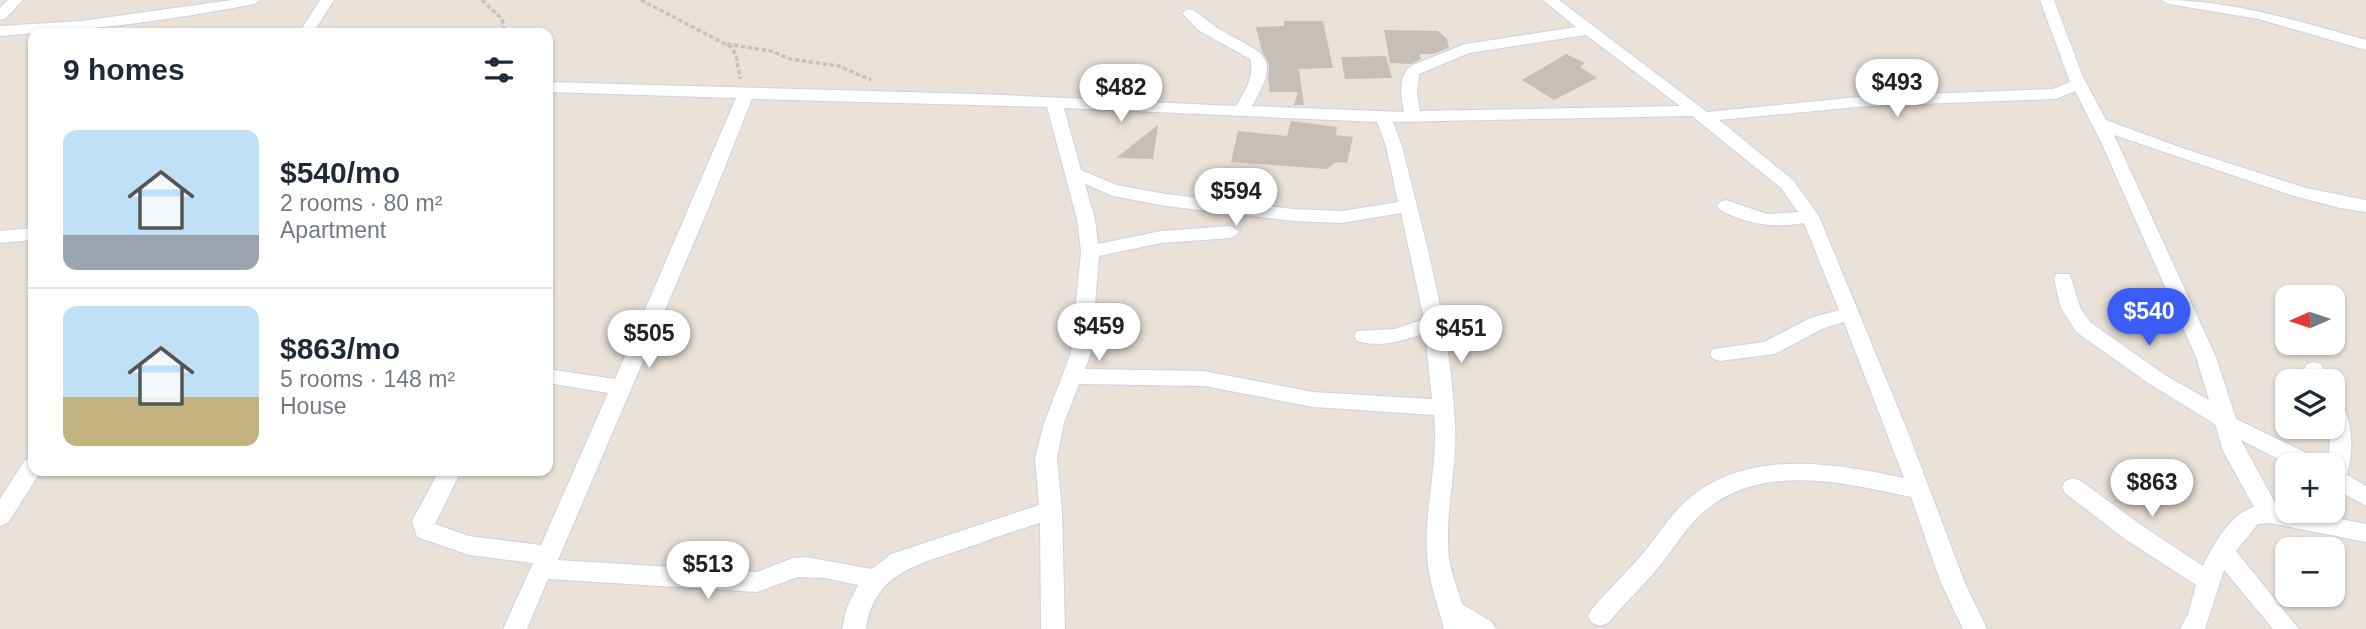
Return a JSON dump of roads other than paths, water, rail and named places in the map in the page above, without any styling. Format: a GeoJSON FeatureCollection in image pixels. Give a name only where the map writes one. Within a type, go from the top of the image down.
{"type":"FeatureCollection","features":[{"type":"Feature","properties":{"kind":"street"},"geometry":{"type":"LineString","coordinates":[[0,16],[16,0]]}},
{"type":"Feature","properties":{"kind":"street"},"geometry":{"type":"LineString","coordinates":[[49,28],[193,12],[254,0]]}},
{"type":"Feature","properties":{"kind":"street"},"geometry":{"type":"LineString","coordinates":[[309,28],[327,0]]}},
{"type":"Feature","properties":{"kind":"street"},"geometry":{"type":"LineString","coordinates":[[1550,0],[1787,184],[1810,216],[1851,313],[1953,583],[1975,629]]}},
{"type":"Feature","properties":{"kind":"street"},"geometry":{"type":"LineString","coordinates":[[2047,0],[2078,84],[2099,123],[2207,357],[2234,451],[2270,514]]}},
{"type":"Feature","properties":{"kind":"street"},"geometry":{"type":"LineString","coordinates":[[2169,0],[2260,15],[2366,46]]}},
{"type":"Feature","properties":{"kind":"street"},"geometry":{"type":"LineString","coordinates":[[1189,13],[1195,21],[1260,59],[1262,69],[1255,91],[1242,110]]}},
{"type":"Feature","properties":{"kind":"street"},"geometry":{"type":"LineString","coordinates":[[0,31],[28,29]]}},
{"type":"Feature","properties":{"kind":"street"},"geometry":{"type":"LineString","coordinates":[[1413,116],[1408,99],[1412,72],[1429,61],[1452,57],[1465,49],[1588,30]]}},
{"type":"Feature","properties":{"kind":"street"},"geometry":{"type":"LineString","coordinates":[[553,87],[1054,102],[1383,117],[1699,114],[1868,101],[2056,94],[2078,84]]}},
{"type":"Feature","properties":{"kind":"street"},"geometry":{"type":"LineString","coordinates":[[515,629],[700,207],[743,94]]}},
{"type":"Feature","properties":{"kind":"street"},"geometry":{"type":"LineString","coordinates":[[1053,629],[1051,510],[1046,458],[1054,423],[1081,354],[1090,252],[1086,219],[1054,102]]}},
{"type":"Feature","properties":{"kind":"street"},"geometry":{"type":"LineString","coordinates":[[1383,117],[1394,146],[1434,323],[1444,407],[1445,469],[1437,516],[1438,558],[1454,620],[1484,629]]}},
{"type":"Feature","properties":{"kind":"street"},"geometry":{"type":"LineString","coordinates":[[2099,123],[2160,148],[2326,199],[2366,206]]}},
{"type":"Feature","properties":{"kind":"street"},"geometry":{"type":"LineString","coordinates":[[1074,173],[1112,190],[1126,193],[1293,215],[1342,217],[1408,205]]}},
{"type":"Feature","properties":{"kind":"street"},"geometry":{"type":"LineString","coordinates":[[1726,206],[1755,220],[1784,220],[1810,216]]}},
{"type":"Feature","properties":{"kind":"street"},"geometry":{"type":"LineString","coordinates":[[1090,252],[1161,237],[1231,232]]}},
{"type":"Feature","properties":{"kind":"street"},"geometry":{"type":"LineString","coordinates":[[0,237],[28,234]]}},
{"type":"Feature","properties":{"kind":"street"},"geometry":{"type":"LineString","coordinates":[[2063,279],[2071,308],[2083,327],[2158,380],[2227,422],[2288,453]]}},
{"type":"Feature","properties":{"kind":"street"},"geometry":{"type":"LineString","coordinates":[[1720,354],[1768,349],[1817,323],[1851,313]]}},
{"type":"Feature","properties":{"kind":"street"},"geometry":{"type":"LineString","coordinates":[[1364,336],[1396,336],[1434,323]]}},
{"type":"Feature","properties":{"kind":"street"},"geometry":{"type":"LineString","coordinates":[[1073,376],[1179,377],[1223,381],[1267,393],[1325,400],[1382,406],[1444,407]]}},
{"type":"Feature","properties":{"kind":"street"},"geometry":{"type":"LineString","coordinates":[[553,377],[619,387]]}},
{"type":"Feature","properties":{"kind":"street"},"geometry":{"type":"LineString","coordinates":[[1600,615],[1646,566],[1680,522],[1706,497],[1737,483],[1770,472],[1795,470],[1854,476],[1919,490]]}},
{"type":"Feature","properties":{"kind":"street"},"geometry":{"type":"LineString","coordinates":[[0,517],[28,474]]}},
{"type":"Feature","properties":{"kind":"street"},"geometry":{"type":"LineString","coordinates":[[447,476],[423,521],[425,530],[439,538],[546,562],[757,582],[768,580],[791,568],[809,566],[874,579]]}},
{"type":"Feature","properties":{"kind":"street"},"geometry":{"type":"LineString","coordinates":[[2345,485],[2366,497]]}},
{"type":"Feature","properties":{"kind":"street"},"geometry":{"type":"LineString","coordinates":[[2074,487],[2123,526],[2209,582]]}},
{"type":"Feature","properties":{"kind":"street"},"geometry":{"type":"LineString","coordinates":[[854,629],[860,603],[874,579],[899,561],[1051,510]]}},
{"type":"Feature","properties":{"kind":"street"},"geometry":{"type":"LineString","coordinates":[[2192,629],[2200,617],[2213,567],[2252,516],[2270,514],[2366,533]]}},
{"type":"Feature","properties":{"kind":"street"},"geometry":{"type":"LineString","coordinates":[[2223,552],[2287,629]]}}]}
